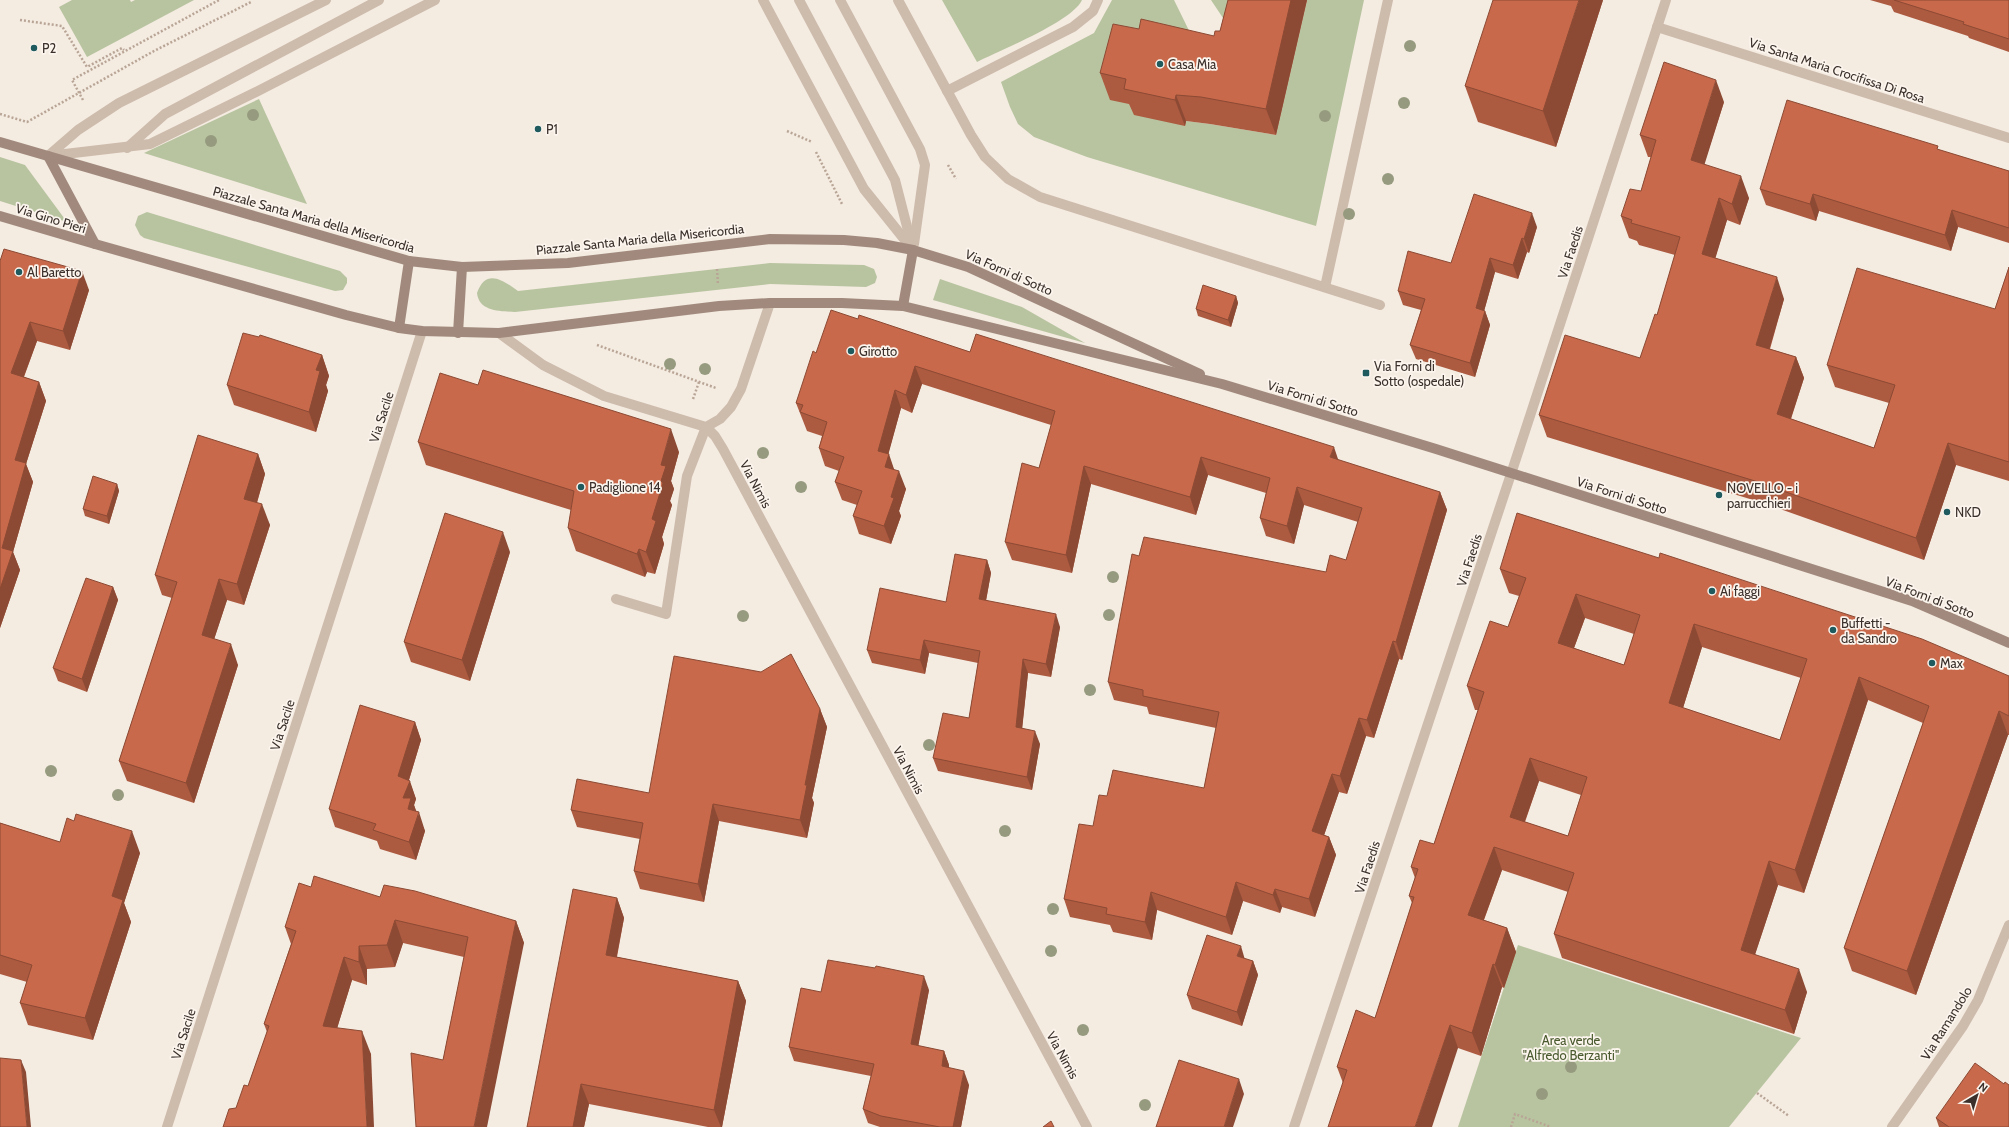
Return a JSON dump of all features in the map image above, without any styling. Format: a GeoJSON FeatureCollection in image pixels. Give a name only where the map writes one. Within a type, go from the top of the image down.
{"type":"FeatureCollection","features":[{"type":"Feature","properties":{"kind":"main road"},"geometry":{"type":"LineString","coordinates":[[0,142],[48,156],[95,244],[399,328],[422,331],[499,333],[719,306],[770,303],[842,303],[903,306],[913,250]]}},
{"type":"Feature","properties":{"kind":"main road","name":"Piazzale Santa Maria della Misericordia"},"geometry":{"type":"LineString","coordinates":[[48,156],[408,262],[462,267],[568,263],[770,238],[844,240],[878,243],[913,250]]}},
{"type":"Feature","properties":{"kind":"main road","name":"Via Gino Pieri"},"geometry":{"type":"LineString","coordinates":[[0,216],[95,244]]}},
{"type":"Feature","properties":{"kind":"main road","name":"Via Forni di Sotto"},"geometry":{"type":"LineString","coordinates":[[913,250],[968,267],[1222,384]]}},
{"type":"Feature","properties":{"kind":"main road"},"geometry":{"type":"LineString","coordinates":[[399,328],[408,262]]}},
{"type":"Feature","properties":{"kind":"main road"},"geometry":{"type":"LineString","coordinates":[[458,333],[462,267]]}},
{"type":"Feature","properties":{"kind":"main road","name":"Via Forni di Sotto"},"geometry":{"type":"LineString","coordinates":[[903,306],[1222,384],[1912,601],[2009,643]]}},
{"type":"Feature","properties":{"kind":"street"},"geometry":{"type":"LineString","coordinates":[[48,156],[78,130],[119,103],[326,0]]}},
{"type":"Feature","properties":{"kind":"street"},"geometry":{"type":"LineString","coordinates":[[127,148],[165,114],[379,0]]}},
{"type":"Feature","properties":{"kind":"street"},"geometry":{"type":"LineString","coordinates":[[48,156],[127,148],[150,144],[256,92],[435,0]]}},
{"type":"Feature","properties":{"kind":"street"},"geometry":{"type":"LineString","coordinates":[[762,0],[864,189],[913,250]]}},
{"type":"Feature","properties":{"kind":"street"},"geometry":{"type":"LineString","coordinates":[[799,0],[895,180],[913,250]]}},
{"type":"Feature","properties":{"kind":"street"},"geometry":{"type":"LineString","coordinates":[[840,0],[920,149],[925,165],[913,250]]}},
{"type":"Feature","properties":{"kind":"street"},"geometry":{"type":"LineString","coordinates":[[898,0],[971,135],[985,157],[1008,179],[1040,197],[1380,305]]}},
{"type":"Feature","properties":{"kind":"street"},"geometry":{"type":"LineString","coordinates":[[947,91],[1073,27],[1093,11],[1098,0]]}},
{"type":"Feature","properties":{"kind":"street"},"geometry":{"type":"LineString","coordinates":[[1325,287],[1388,0]]}},
{"type":"Feature","properties":{"kind":"street","name":"Via Faedis"},"geometry":{"type":"LineString","coordinates":[[1294,1127],[1511,474],[1666,0]]}},
{"type":"Feature","properties":{"kind":"street","name":"Via Santa Maria Crocifissa Di Rosa"},"geometry":{"type":"LineString","coordinates":[[1657,27],[2009,138]]}},
{"type":"Feature","properties":{"kind":"street"},"geometry":{"type":"LineString","coordinates":[[616,599],[666,614],[687,476],[706,427],[720,419],[732,407],[741,389],[770,303]]}},
{"type":"Feature","properties":{"kind":"street","name":"Via Sacile"},"geometry":{"type":"LineString","coordinates":[[167,1127],[422,331]]}},
{"type":"Feature","properties":{"kind":"street"},"geometry":{"type":"LineString","coordinates":[[499,333],[543,365],[604,396],[706,427]]}},
{"type":"Feature","properties":{"kind":"street","name":"Via Nimis"},"geometry":{"type":"LineString","coordinates":[[706,427],[715,436],[723,449],[1087,1127]]}},
{"type":"Feature","properties":{"kind":"street","name":"Via Ramandolo"},"geometry":{"type":"LineString","coordinates":[[1892,1127],[1963,1026],[1978,1000],[2009,925]]}},
{"type":"Feature","properties":{"kind":"path"},"geometry":{"type":"LineString","coordinates":[[86,106],[72,80],[124,50],[219,0]]}},
{"type":"Feature","properties":{"kind":"path"},"geometry":{"type":"LineString","coordinates":[[0,114],[27,122],[154,51],[251,2]]}},
{"type":"Feature","properties":{"kind":"path"},"geometry":{"type":"LineString","coordinates":[[20,20],[62,26],[87,67],[122,48],[124,50]]}},
{"type":"Feature","properties":{"kind":"path"},"geometry":{"type":"LineString","coordinates":[[787,131],[811,141],[842,204]]}},
{"type":"Feature","properties":{"kind":"path"},"geometry":{"type":"LineString","coordinates":[[717,269],[718,290]]}},
{"type":"Feature","properties":{"kind":"path"},"geometry":{"type":"LineString","coordinates":[[595,344],[720,390]]}},
{"type":"Feature","properties":{"kind":"path"},"geometry":{"type":"LineString","coordinates":[[691,404],[699,382]]}},
{"type":"Feature","properties":{"kind":"path"},"geometry":{"type":"LineString","coordinates":[[1757,1093],[1789,1116]]}},
{"type":"Feature","properties":{"kind":"path"},"geometry":{"type":"LineString","coordinates":[[1511,1127],[1515,1114],[1551,1127]]}},
{"type":"Feature","properties":{"kind":"green space"},"geometry":{"type":"Polygon","coordinates":[[[72,0],[130,0],[131,2],[135,0],[194,0],[87,57],[59,7],[72,0]]]}},
{"type":"Feature","properties":{"kind":"green space"},"geometry":{"type":"Polygon","coordinates":[[[942,0],[1082,0],[1076,8],[1051,26],[977,62],[942,0]]]}},
{"type":"Feature","properties":{"kind":"green space"},"geometry":{"type":"Polygon","coordinates":[[[1112,0],[1174,0],[1202,57],[1136,105],[1186,121],[1276,135],[1307,0],[1364,0],[1316,226],[1087,157],[1034,137],[1018,124],[1001,82],[1094,33],[1112,0]]]}},
{"type":"Feature","properties":{"kind":"green space"},"geometry":{"type":"Polygon","coordinates":[[[1211,0],[1245,0],[1235,36],[1211,0]]]}},
{"type":"Feature","properties":{"kind":"green space"},"geometry":{"type":"Polygon","coordinates":[[[259,99],[307,204],[144,153],[259,99]]]}},
{"type":"Feature","properties":{"kind":"green space"},"geometry":{"type":"Polygon","coordinates":[[[0,157],[25,165],[67,222],[0,201],[0,157]]]}},
{"type":"Feature","properties":{"kind":"green space"},"geometry":{"type":"Polygon","coordinates":[[[147,212],[340,271],[347,278],[347,283],[343,290],[335,291],[144,238],[140,235],[135,225],[138,216],[147,212]]]}},
{"type":"Feature","properties":{"kind":"green space"},"geometry":{"type":"Polygon","coordinates":[[[770,263],[864,265],[874,269],[877,277],[875,283],[866,287],[770,284],[515,312],[497,311],[486,307],[482,304],[477,293],[485,280],[490,278],[501,280],[518,291],[770,263]]]}},
{"type":"Feature","properties":{"kind":"green space"},"geometry":{"type":"Polygon","coordinates":[[[940,279],[1022,307],[1085,343],[933,300],[940,279]]]}},
{"type":"Feature","properties":{"kind":"green space","name":"Area verde \"Alfredo Berzanti\""},"geometry":{"type":"Polygon","coordinates":[[[1518,945],[1801,1038],[1729,1127],[1458,1127],[1518,945]]]}},
{"type":"Feature","properties":{"kind":"building","name":"Casa Mia"},"geometry":{"type":"Polygon","coordinates":[[[1228,0],[1291,0],[1266,109],[1201,97],[1176,95],[1175,100],[1124,89],[1126,79],[1100,73],[1113,24],[1139,29],[1141,19],[1214,36],[1215,31],[1220,31],[1228,0]]]}},
{"type":"Feature","properties":{"kind":"building"},"geometry":{"type":"Polygon","coordinates":[[[1493,0],[1579,0],[1543,111],[1465,86],[1493,0]]]}},
{"type":"Feature","properties":{"kind":"building"},"geometry":{"type":"Polygon","coordinates":[[[1894,0],[2009,0],[2009,39],[1963,24],[1964,22],[1894,0]]]}},
{"type":"Feature","properties":{"kind":"building"},"geometry":{"type":"Polygon","coordinates":[[[1664,62],[1716,80],[1691,160],[1741,176],[1732,204],[1719,198],[1702,254],[1777,277],[1756,345],[1796,357],[1777,414],[1874,448],[1895,385],[1827,365],[1857,268],[1995,309],[2009,267],[2009,462],[1948,443],[1916,538],[1755,481],[1539,415],[1565,335],[1640,358],[1655,314],[1657,315],[1680,237],[1631,223],[1632,220],[1621,216],[1630,189],[1641,191],[1656,140],[1640,135],[1664,62]]]}},
{"type":"Feature","properties":{"kind":"building"},"geometry":{"type":"Polygon","coordinates":[[[1787,100],[1938,146],[1937,149],[2009,171],[2009,228],[1952,210],[1945,235],[1813,194],[1810,204],[1760,189],[1787,100]]]}},
{"type":"Feature","properties":{"kind":"building"},"geometry":{"type":"Polygon","coordinates":[[[1474,194],[1532,213],[1524,239],[1522,238],[1513,265],[1490,258],[1476,308],[1485,311],[1470,363],[1410,345],[1425,299],[1398,291],[1408,251],[1451,263],[1474,194]]]}},
{"type":"Feature","properties":{"kind":"building"},"geometry":{"type":"Polygon","coordinates":[[[4,249],[82,271],[63,331],[30,322],[11,373],[39,382],[15,460],[26,463],[2,548],[13,551],[0,589],[0,261],[4,249]]]}},
{"type":"Feature","properties":{"kind":"building"},"geometry":{"type":"Polygon","coordinates":[[[1203,285],[1236,296],[1228,320],[1196,309],[1203,285]]]}},
{"type":"Feature","properties":{"kind":"building"},"geometry":{"type":"Polygon","coordinates":[[[831,310],[858,319],[859,315],[970,352],[976,334],[1334,447],[1330,457],[1440,492],[1396,642],[1393,641],[1367,720],[1359,718],[1340,776],[1332,774],[1312,831],[1329,837],[1309,899],[1275,889],[1273,895],[1236,882],[1226,917],[1151,892],[1145,922],[1106,914],[1107,908],[1064,899],[1079,824],[1093,826],[1099,795],[1107,796],[1113,770],[1204,788],[1219,712],[1143,696],[1143,690],[1108,682],[1132,554],[1139,556],[1144,537],[1326,572],[1330,555],[1346,560],[1362,508],[1297,487],[1287,526],[1260,518],[1270,478],[1201,457],[1190,497],[1084,466],[1066,555],[1005,542],[1022,463],[1039,468],[1055,411],[915,366],[906,395],[895,390],[878,451],[889,454],[885,467],[899,471],[891,497],[894,498],[884,526],[853,516],[862,491],[835,482],[844,457],[819,448],[827,422],[800,412],[803,405],[796,403],[813,351],[816,353],[831,310]]]}},
{"type":"Feature","properties":{"kind":"building"},"geometry":{"type":"Polygon","coordinates":[[[243,333],[259,337],[260,335],[322,355],[316,370],[320,371],[309,412],[227,385],[243,333]]]}},
{"type":"Feature","properties":{"kind":"building"},"geometry":{"type":"Polygon","coordinates":[[[483,370],[671,429],[661,465],[666,466],[661,481],[663,483],[652,519],[656,521],[646,552],[639,549],[637,554],[568,528],[574,491],[418,442],[440,373],[478,385],[483,370]]]}},
{"type":"Feature","properties":{"kind":"building"},"geometry":{"type":"Polygon","coordinates":[[[198,435],[258,454],[244,499],[262,504],[237,584],[219,579],[202,635],[231,644],[186,783],[119,761],[177,582],[155,575],[198,435]]]}},
{"type":"Feature","properties":{"kind":"building"},"geometry":{"type":"Polygon","coordinates":[[[93,476],[117,484],[107,516],[83,509],[93,476]]]}},
{"type":"Feature","properties":{"kind":"building"},"geometry":{"type":"Polygon","coordinates":[[[445,513],[503,532],[462,660],[404,642],[445,513]]]}},
{"type":"Feature","properties":{"kind":"building"},"geometry":{"type":"Polygon","coordinates":[[[1517,513],[1659,558],[1660,553],[1922,639],[2009,676],[2009,716],[1999,711],[1907,971],[1844,948],[1929,706],[1859,677],[1795,870],[1769,861],[1741,950],[1799,969],[1785,1010],[1554,934],[1574,873],[1494,847],[1468,915],[1507,928],[1495,965],[1493,964],[1472,1033],[1450,1025],[1415,1127],[1328,1127],[1347,1070],[1337,1067],[1356,1010],[1375,1018],[1414,897],[1409,896],[1418,869],[1411,867],[1420,840],[1434,844],[1484,692],[1467,686],[1490,621],[1508,627],[1526,578],[1500,569],[1517,513]],[[1576,594],[1558,643],[1624,665],[1640,615],[1576,594]],[[1694,624],[1669,703],[1780,740],[1807,659],[1694,624]],[[1530,758],[1510,817],[1568,836],[1587,777],[1530,758]]]}},
{"type":"Feature","properties":{"kind":"building"},"geometry":{"type":"Polygon","coordinates":[[[955,554],[987,560],[979,599],[1056,614],[1046,664],[1023,659],[1016,727],[1035,731],[1027,777],[933,758],[943,713],[969,718],[980,651],[924,640],[920,660],[867,650],[880,588],[946,602],[955,554]]]}},
{"type":"Feature","properties":{"kind":"building"},"geometry":{"type":"Polygon","coordinates":[[[86,578],[113,587],[82,679],[53,668],[86,578]]]}},
{"type":"Feature","properties":{"kind":"building"},"geometry":{"type":"Polygon","coordinates":[[[791,654],[820,709],[805,785],[807,785],[800,820],[713,804],[698,884],[634,871],[643,823],[571,810],[577,779],[649,793],[674,656],[761,672],[791,654]]]}},
{"type":"Feature","properties":{"kind":"building"},"geometry":{"type":"Polygon","coordinates":[[[360,705],[415,722],[398,776],[410,781],[403,798],[411,798],[408,809],[419,812],[409,842],[373,830],[376,824],[329,809],[360,705]]]}},
{"type":"Feature","properties":{"kind":"building"},"geometry":{"type":"Polygon","coordinates":[[[76,814],[132,831],[112,896],[123,900],[85,1018],[20,1003],[32,965],[0,955],[0,823],[60,842],[67,818],[74,821],[76,814]]]}},
{"type":"Feature","properties":{"kind":"building"},"geometry":{"type":"Polygon","coordinates":[[[314,876],[380,897],[384,885],[415,891],[516,921],[474,1127],[416,1127],[411,1053],[443,1060],[468,937],[395,920],[387,945],[359,946],[359,962],[344,957],[323,1026],[362,1031],[367,1127],[223,1127],[229,1109],[236,1108],[244,1085],[248,1086],[269,1026],[264,1024],[296,931],[285,927],[299,883],[311,887],[314,876]]]}},
{"type":"Feature","properties":{"kind":"building"},"geometry":{"type":"Polygon","coordinates":[[[573,889],[617,898],[606,955],[738,981],[714,1110],[581,1084],[573,1127],[527,1127],[573,889]]]}},
{"type":"Feature","properties":{"kind":"building"},"geometry":{"type":"Polygon","coordinates":[[[1207,935],[1241,946],[1237,956],[1253,961],[1237,1012],[1187,995],[1207,935]]]}},
{"type":"Feature","properties":{"kind":"building"},"geometry":{"type":"Polygon","coordinates":[[[828,960],[875,968],[876,966],[924,976],[911,1044],[944,1051],[942,1066],[964,1071],[953,1127],[940,1127],[881,1116],[863,1109],[874,1064],[789,1047],[801,988],[821,992],[828,960]]]}},
{"type":"Feature","properties":{"kind":"building"},"geometry":{"type":"Polygon","coordinates":[[[0,1058],[21,1060],[27,1127],[0,1127],[0,1058]]]}},
{"type":"Feature","properties":{"kind":"building"},"geometry":{"type":"Polygon","coordinates":[[[1179,1060],[1239,1079],[1224,1127],[1156,1127],[1179,1060]]]}},
{"type":"Feature","properties":{"kind":"building"},"geometry":{"type":"Polygon","coordinates":[[[1975,1063],[2004,1084],[2005,1082],[2009,1085],[2009,1127],[1949,1127],[1936,1118],[1975,1063]]]}},
{"type":"Feature","properties":{"kind":"building"},"geometry":{"type":"Polygon","coordinates":[[[1051,1121],[1054,1127],[1043,1127],[1051,1121]]]}},
{"type":"Feature","properties":{"kind":"place","name":"P2"},"geometry":{"type":"Point","coordinates":[34,48]}},
{"type":"Feature","properties":{"kind":"place","name":"Casa Mia"},"geometry":{"type":"Point","coordinates":[1160,64]}},
{"type":"Feature","properties":{"kind":"place","name":"P1"},"geometry":{"type":"Point","coordinates":[538,129]}},
{"type":"Feature","properties":{"kind":"place","name":"Al Baretto"},"geometry":{"type":"Point","coordinates":[19,272]}},
{"type":"Feature","properties":{"kind":"place","name":"Girotto"},"geometry":{"type":"Point","coordinates":[851,351]}},
{"type":"Feature","properties":{"kind":"place","name":"Via Forni di Sotto (ospedale)"},"geometry":{"type":"Point","coordinates":[1366,373]}},
{"type":"Feature","properties":{"kind":"place","name":"Padiglione 14"},"geometry":{"type":"Point","coordinates":[581,487]}},
{"type":"Feature","properties":{"kind":"place","name":"NOVELLO - i parrucchieri"},"geometry":{"type":"Point","coordinates":[1719,495]}},
{"type":"Feature","properties":{"kind":"place","name":"NKD"},"geometry":{"type":"Point","coordinates":[1947,512]}},
{"type":"Feature","properties":{"kind":"place","name":"Ai faggi"},"geometry":{"type":"Point","coordinates":[1712,591]}},
{"type":"Feature","properties":{"kind":"place","name":"Buffetti - da Sandro"},"geometry":{"type":"Point","coordinates":[1833,630]}},
{"type":"Feature","properties":{"kind":"place","name":"Max"},"geometry":{"type":"Point","coordinates":[1932,663]}}]}
